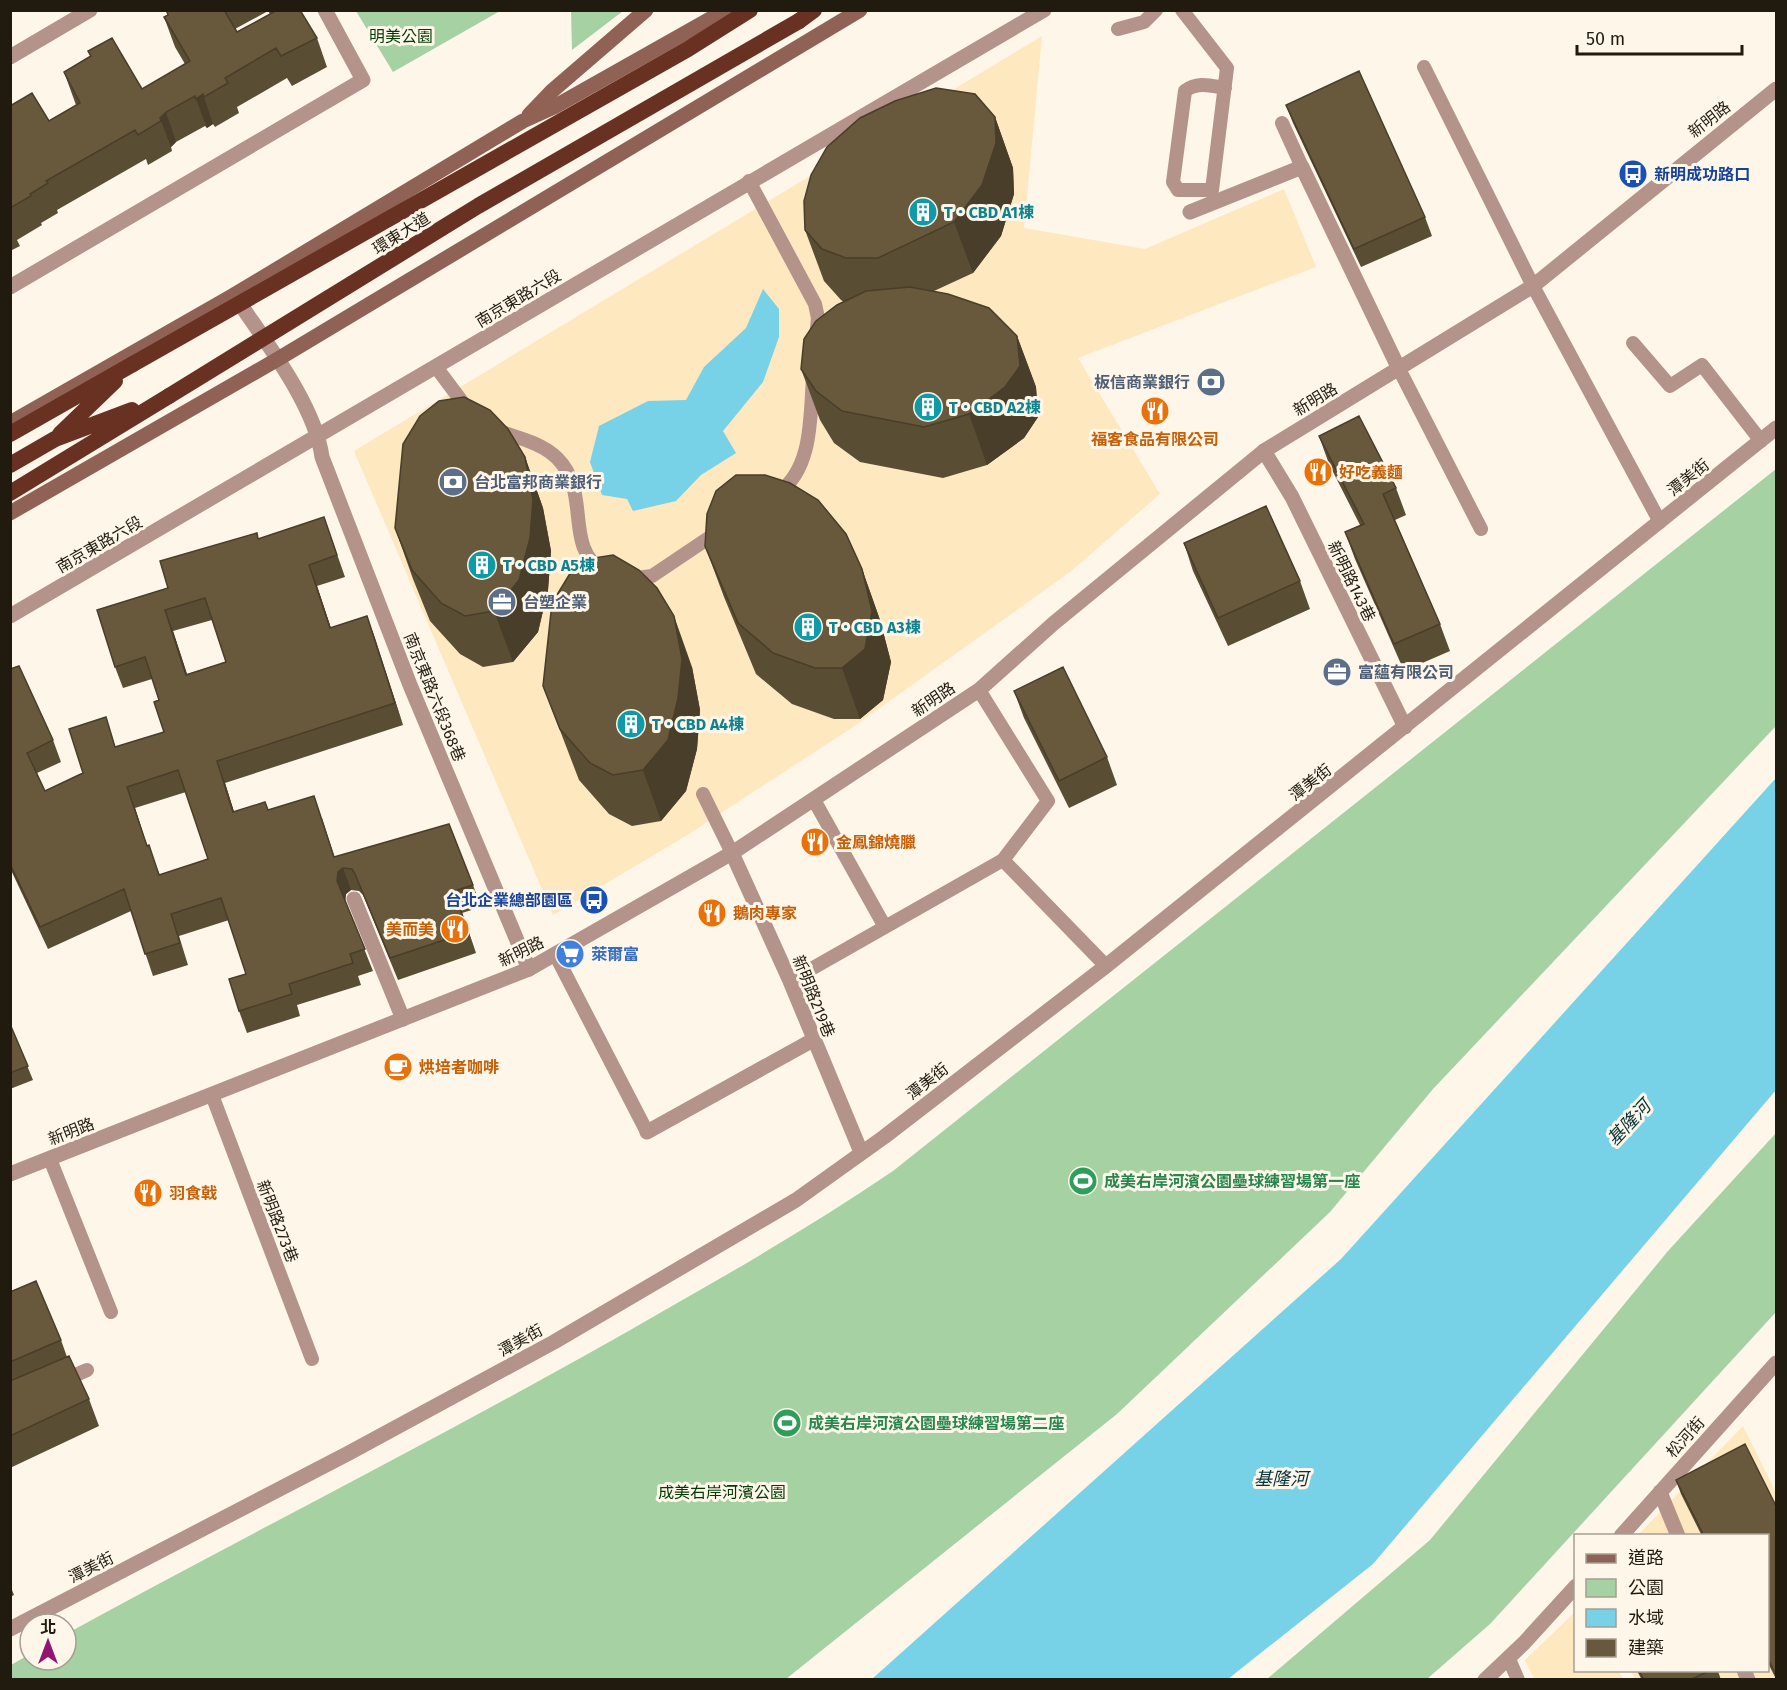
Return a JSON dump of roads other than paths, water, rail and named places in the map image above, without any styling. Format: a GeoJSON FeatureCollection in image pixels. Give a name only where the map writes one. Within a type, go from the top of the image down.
{"type":"FeatureCollection","features":[{"type":"Feature","properties":{"kind":"highway","name":"環東大道"},"geometry":{"type":"LineString","coordinates":[[10,434],[688,49],[750,10]]}},
{"type":"Feature","properties":{"kind":"highway","name":"環東大道"},"geometry":{"type":"LineString","coordinates":[[10,493],[478,206],[814,10]]}},
{"type":"Feature","properties":{"kind":"highway"},"geometry":{"type":"LineString","coordinates":[[55,439],[133,364]]}},
{"type":"Feature","properties":{"kind":"highway"},"geometry":{"type":"LineString","coordinates":[[10,465],[55,439],[169,396]]}},
{"type":"Feature","properties":{"kind":"main road"},"geometry":{"type":"LineString","coordinates":[[523,121],[552,91],[646,10]]}},
{"type":"Feature","properties":{"kind":"main road"},"geometry":{"type":"LineString","coordinates":[[10,423],[234,296],[523,121],[554,107],[726,10]]}},
{"type":"Feature","properties":{"kind":"main road"},"geometry":{"type":"LineString","coordinates":[[10,513],[278,359],[860,10]]}},
{"type":"Feature","properties":{"kind":"street"},"geometry":{"type":"LineString","coordinates":[[10,57],[90,10]]}},
{"type":"Feature","properties":{"kind":"street"},"geometry":{"type":"LineString","coordinates":[[10,287],[363,80],[325,10]]}},
{"type":"Feature","properties":{"kind":"street","name":"南京東路六段"},"geometry":{"type":"LineString","coordinates":[[10,616],[1044,10]]}},
{"type":"Feature","properties":{"kind":"street","name":"新明路"},"geometry":{"type":"LineString","coordinates":[[10,1174],[529,969],[732,853],[979,690],[1063,615],[1264,451],[1533,286],[1776,89]]}},
{"type":"Feature","properties":{"kind":"street"},"geometry":{"type":"LineString","coordinates":[[1190,212],[1302,167],[1398,369]]}},
{"type":"Feature","properties":{"kind":"street","name":"南京東路六段368巷"},"geometry":{"type":"LineString","coordinates":[[234,296],[278,359],[319,436],[322,457],[410,685],[529,969]]}},
{"type":"Feature","properties":{"kind":"street","name":"潭美街"},"geometry":{"type":"LineString","coordinates":[[10,1629],[347,1454],[554,1342],[796,1200],[1106,966],[1776,428]]}},
{"type":"Feature","properties":{"kind":"street","name":"新明路143巷"},"geometry":{"type":"LineString","coordinates":[[1264,451],[1292,497],[1405,728]]}},
{"type":"Feature","properties":{"kind":"street","name":"新明路219巷"},"geometry":{"type":"LineString","coordinates":[[732,853],[790,981],[861,1152]]}},
{"type":"Feature","properties":{"kind":"street"},"geometry":{"type":"LineString","coordinates":[[354,899],[403,1019]]}},
{"type":"Feature","properties":{"kind":"street"},"geometry":{"type":"LineString","coordinates":[[647,1132],[813,1041]]}},
{"type":"Feature","properties":{"kind":"street","name":"松河街"},"geometry":{"type":"LineString","coordinates":[[1623,1534],[1776,1363]]}},
{"type":"Feature","properties":{"kind":"street"},"geometry":{"type":"LineString","coordinates":[[1660,1492],[1677,1534]]}},
{"type":"Feature","properties":{"kind":"street"},"geometry":{"type":"LineString","coordinates":[[1485,1680],[1509,1659],[1574,1587]]}},
{"type":"Feature","properties":{"kind":"lane"},"geometry":{"type":"LineString","coordinates":[[1118,29],[1144,22],[1156,10]]}},
{"type":"Feature","properties":{"kind":"lane"},"geometry":{"type":"LineString","coordinates":[[1182,10],[1227,68],[1225,88],[1212,190],[1178,190],[1173,182],[1185,91],[1191,86],[1205,84],[1225,88]]}},
{"type":"Feature","properties":{"kind":"lane"},"geometry":{"type":"LineString","coordinates":[[1424,67],[1533,286],[1660,522]]}},
{"type":"Feature","properties":{"kind":"lane"},"geometry":{"type":"LineString","coordinates":[[1282,123],[1302,167]]}},
{"type":"Feature","properties":{"kind":"lane"},"geometry":{"type":"LineString","coordinates":[[749,181],[815,304],[818,318],[808,436],[798,471],[788,486],[769,498]]}},
{"type":"Feature","properties":{"kind":"lane"},"geometry":{"type":"LineString","coordinates":[[1634,343],[1670,386],[1702,365],[1761,441]]}},
{"type":"Feature","properties":{"kind":"lane"},"geometry":{"type":"LineString","coordinates":[[436,367],[475,417],[496,430],[531,442],[558,459],[577,493],[582,547],[595,566],[607,573],[631,580],[652,576],[730,524]]}},
{"type":"Feature","properties":{"kind":"lane"},"geometry":{"type":"LineString","coordinates":[[1398,369],[1481,529]]}},
{"type":"Feature","properties":{"kind":"lane"},"geometry":{"type":"LineString","coordinates":[[790,981],[1003,860],[1048,801],[979,690]]}},
{"type":"Feature","properties":{"kind":"lane"},"geometry":{"type":"LineString","coordinates":[[703,794],[732,853]]}},
{"type":"Feature","properties":{"kind":"lane"},"geometry":{"type":"LineString","coordinates":[[814,800],[885,927]]}},
{"type":"Feature","properties":{"kind":"lane"},"geometry":{"type":"LineString","coordinates":[[1003,860],[1106,966]]}},
{"type":"Feature","properties":{"kind":"lane"},"geometry":{"type":"LineString","coordinates":[[555,954],[647,1132]]}},
{"type":"Feature","properties":{"kind":"lane","name":"新明路273巷"},"geometry":{"type":"LineString","coordinates":[[212,1095],[312,1359]]}},
{"type":"Feature","properties":{"kind":"lane"},"geometry":{"type":"LineString","coordinates":[[50,1159],[111,1312]]}},
{"type":"Feature","properties":{"kind":"lane"},"geometry":{"type":"LineString","coordinates":[[54,1384],[87,1370]]}},
{"type":"Feature","properties":{"kind":"lane"},"geometry":{"type":"LineString","coordinates":[[1509,1659],[1518,1680]]}},
{"type":"Feature","properties":{"kind":"water"},"geometry":{"type":"Polygon","coordinates":[[[763,289],[779,309],[779,337],[763,382],[723,431],[736,453],[701,475],[676,501],[633,511],[627,499],[602,495],[590,462],[599,426],[648,401],[686,400],[704,367],[746,328],[763,289]]]}},
{"type":"Feature","properties":{"kind":"water","name":"基隆河"},"geometry":{"type":"Polygon","coordinates":[[[1776,778],[1776,1090],[1373,1564],[1228,1679],[872,1679],[1341,1259],[1776,778]]]}},
{"type":"Feature","properties":{"kind":"place","name":"新明成功路口"},"geometry":{"type":"Point","coordinates":[1633,174]}},
{"type":"Feature","properties":{"kind":"place","name":"T．CBD A1棟"},"geometry":{"type":"Point","coordinates":[923,212]}},
{"type":"Feature","properties":{"kind":"place","name":"板信商業銀行"},"geometry":{"type":"Point","coordinates":[1211,382]}},
{"type":"Feature","properties":{"kind":"place","name":"T．CBD A2棟"},"geometry":{"type":"Point","coordinates":[928,407]}},
{"type":"Feature","properties":{"kind":"place","name":"福客食品有限公司"},"geometry":{"type":"Point","coordinates":[1155,411]}},
{"type":"Feature","properties":{"kind":"place","name":"好吃義麵"},"geometry":{"type":"Point","coordinates":[1318,472]}},
{"type":"Feature","properties":{"kind":"place","name":"台北富邦商業銀行"},"geometry":{"type":"Point","coordinates":[453,482]}},
{"type":"Feature","properties":{"kind":"place","name":"T．CBD A5棟"},"geometry":{"type":"Point","coordinates":[482,565]}},
{"type":"Feature","properties":{"kind":"place","name":"台塑企業"},"geometry":{"type":"Point","coordinates":[502,602]}},
{"type":"Feature","properties":{"kind":"place","name":"T．CBD A3棟"},"geometry":{"type":"Point","coordinates":[808,627]}},
{"type":"Feature","properties":{"kind":"place","name":"富蘊有限公司"},"geometry":{"type":"Point","coordinates":[1337,672]}},
{"type":"Feature","properties":{"kind":"place","name":"T．CBD A4棟"},"geometry":{"type":"Point","coordinates":[631,724]}},
{"type":"Feature","properties":{"kind":"place","name":"金鳳錦燒臘"},"geometry":{"type":"Point","coordinates":[815,842]}},
{"type":"Feature","properties":{"kind":"place","name":"台北企業總部園區"},"geometry":{"type":"Point","coordinates":[594,900]}},
{"type":"Feature","properties":{"kind":"place","name":"鵝肉專家"},"geometry":{"type":"Point","coordinates":[712,913]}},
{"type":"Feature","properties":{"kind":"place","name":"美而美"},"geometry":{"type":"Point","coordinates":[455,929]}},
{"type":"Feature","properties":{"kind":"place","name":"萊爾富"},"geometry":{"type":"Point","coordinates":[570,954]}},
{"type":"Feature","properties":{"kind":"place","name":"烘培者咖啡"},"geometry":{"type":"Point","coordinates":[398,1067]}},
{"type":"Feature","properties":{"kind":"place","name":"成美右岸河濱公園壘球練習場第一座"},"geometry":{"type":"Point","coordinates":[1083,1181]}},
{"type":"Feature","properties":{"kind":"place","name":"羽食戟"},"geometry":{"type":"Point","coordinates":[148,1193]}},
{"type":"Feature","properties":{"kind":"place","name":"成美右岸河濱公園壘球練習場第二座"},"geometry":{"type":"Point","coordinates":[787,1423]}},
{"type":"Feature","properties":{"kind":"park label","name":"明美公園"},"geometry":{"type":"Point","coordinates":[401,36]}},
{"type":"Feature","properties":{"kind":"park label","name":"成美右岸河濱公園"},"geometry":{"type":"Point","coordinates":[722,1492]}}]}
